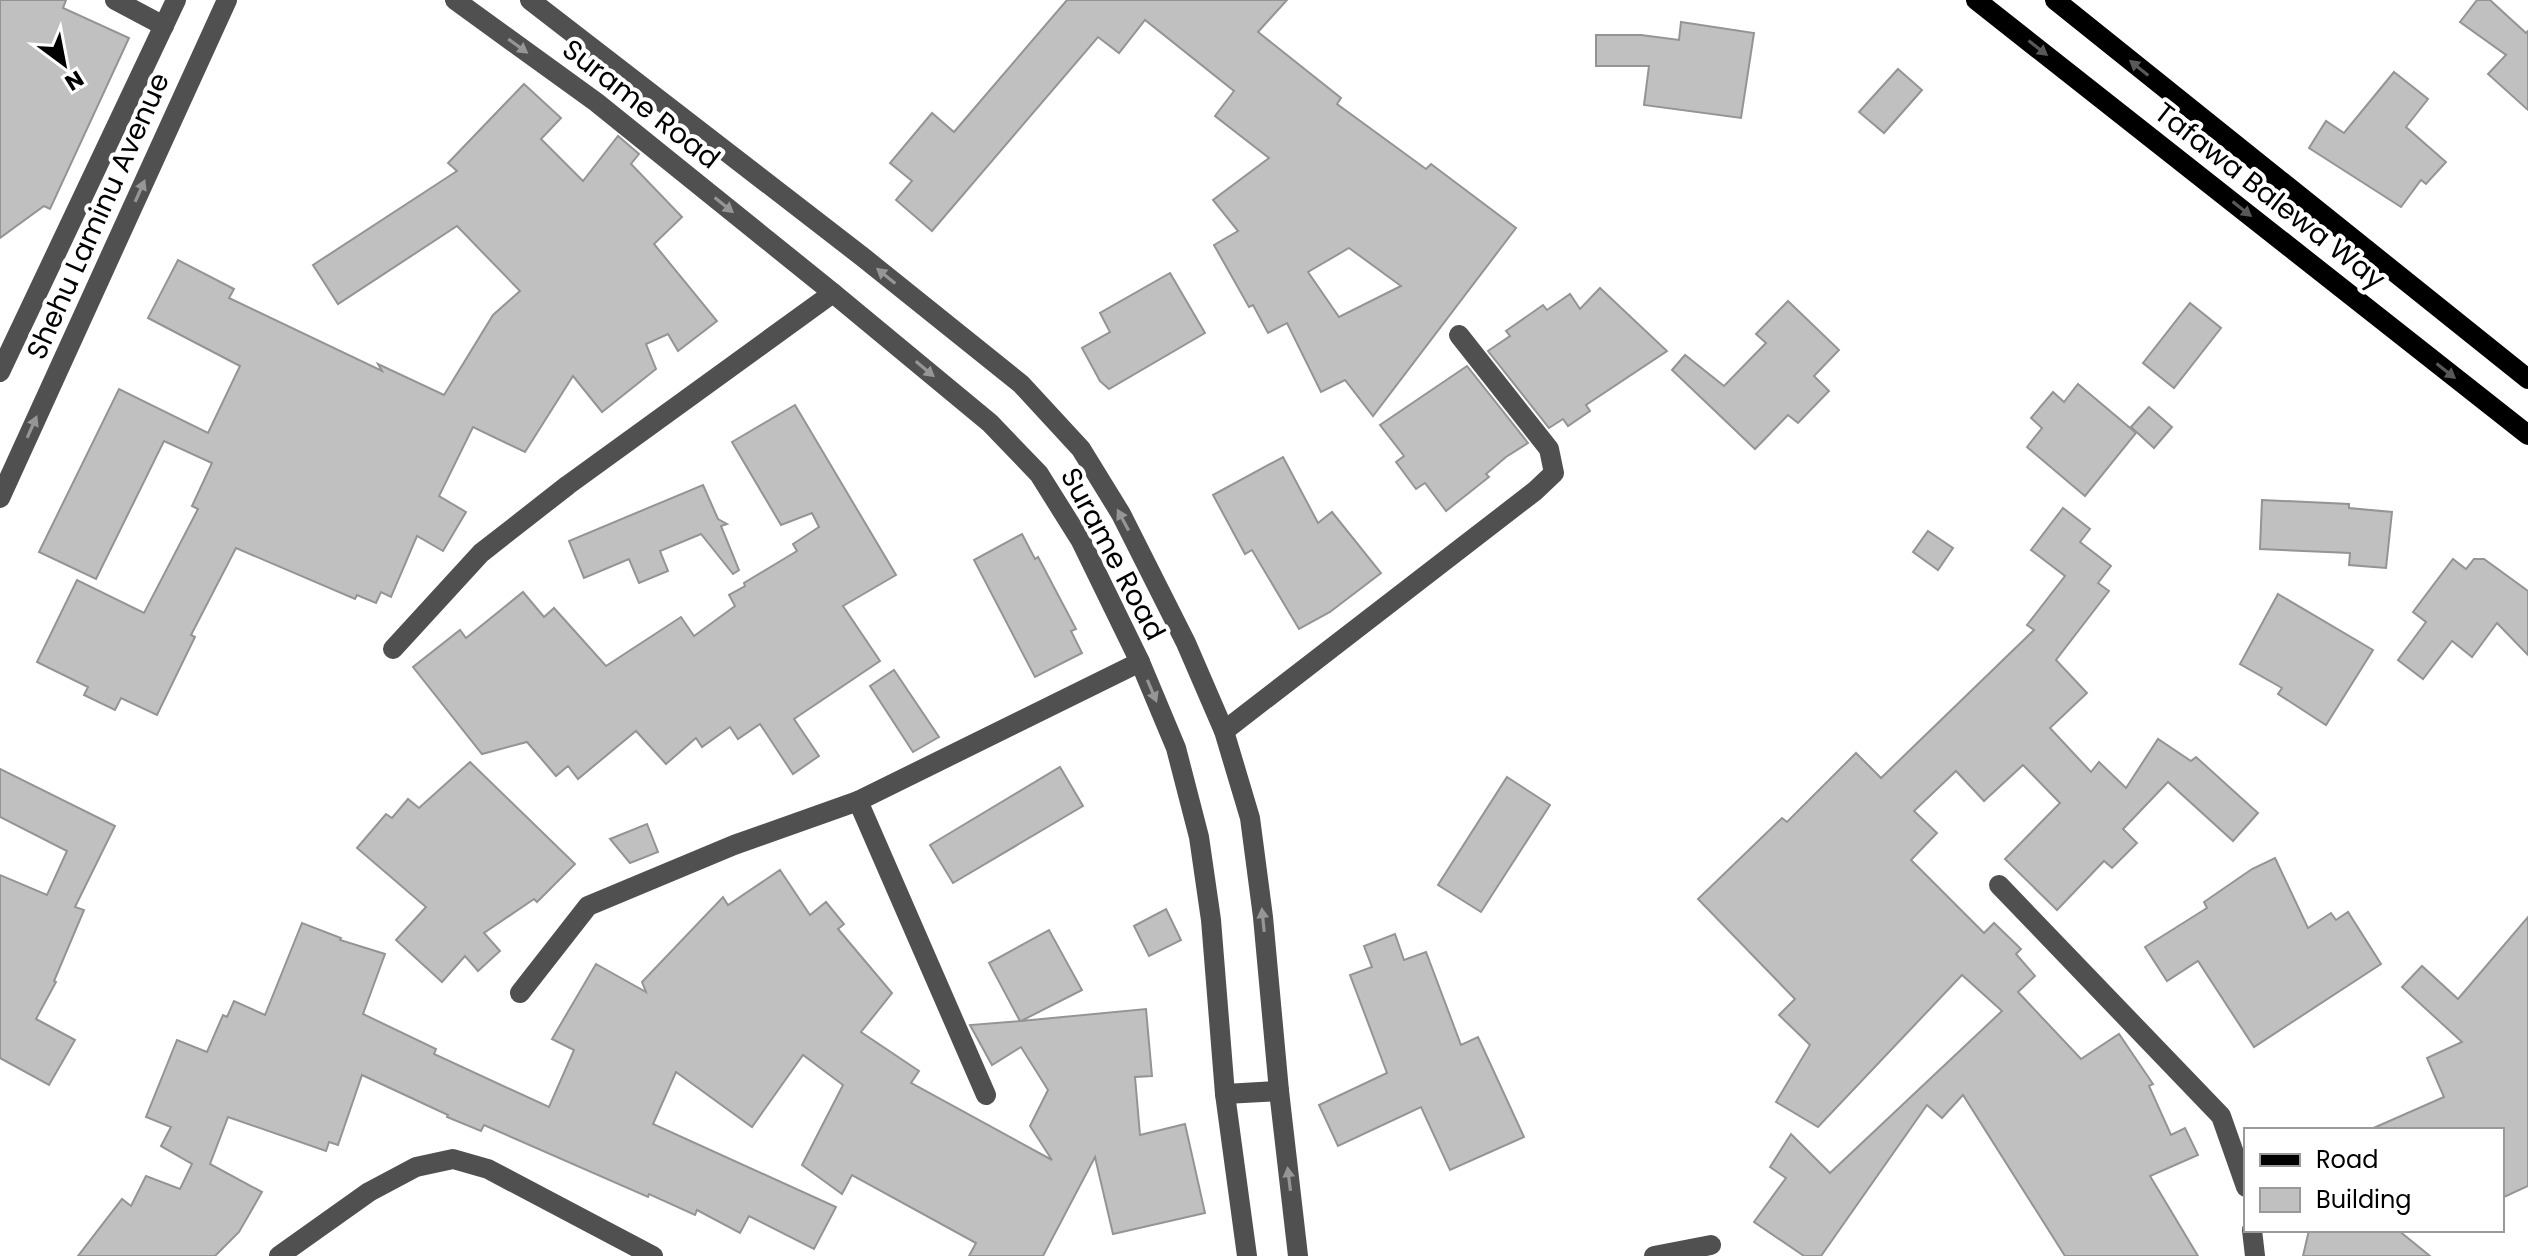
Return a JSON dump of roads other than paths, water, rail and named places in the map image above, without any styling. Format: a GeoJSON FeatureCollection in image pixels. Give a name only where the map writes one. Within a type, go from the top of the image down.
{"type":"FeatureCollection","features":[{"type":"Feature","properties":{"kind":"main road","name":"Tafawa Balewa Way"},"geometry":{"type":"LineString","coordinates":[[1976,0],[2528,435]]}},
{"type":"Feature","properties":{"kind":"main road","name":"Tafawa Balewa Way"},"geometry":{"type":"LineString","coordinates":[[2055,0],[2528,379]]}},
{"type":"Feature","properties":{"kind":"street"},"geometry":{"type":"LineString","coordinates":[[115,0],[164,26]]}},
{"type":"Feature","properties":{"kind":"street","name":"Shehu Laminu Avenue"},"geometry":{"type":"LineString","coordinates":[[0,372],[176,0]]}},
{"type":"Feature","properties":{"kind":"street","name":"Shehu Laminu Avenue"},"geometry":{"type":"LineString","coordinates":[[0,498],[227,0]]}},
{"type":"Feature","properties":{"kind":"street","name":"Surame Road"},"geometry":{"type":"LineString","coordinates":[[455,0],[596,102],[833,293],[990,423],[1039,474],[1081,541],[1140,662],[1176,748],[1199,837],[1211,920],[1225,1094],[1247,1256]]}},
{"type":"Feature","properties":{"kind":"street","name":"Surame Road"},"geometry":{"type":"LineString","coordinates":[[530,0],[1021,384],[1081,449],[1121,514],[1186,643],[1224,731],[1250,818],[1298,1256]]}},
{"type":"Feature","properties":{"kind":"street"},"geometry":{"type":"LineString","coordinates":[[393,649],[481,553],[568,485],[833,293]]}},
{"type":"Feature","properties":{"kind":"street"},"geometry":{"type":"LineString","coordinates":[[1224,731],[1535,491],[1554,473],[1549,449],[1459,335]]}},
{"type":"Feature","properties":{"kind":"street"},"geometry":{"type":"LineString","coordinates":[[520,993],[588,906],[734,845],[858,801],[1140,662]]}},
{"type":"Feature","properties":{"kind":"street"},"geometry":{"type":"LineString","coordinates":[[858,801],[986,1095]]}},
{"type":"Feature","properties":{"kind":"street"},"geometry":{"type":"LineString","coordinates":[[1999,885],[2221,1116],[2244,1181]]}},
{"type":"Feature","properties":{"kind":"street"},"geometry":{"type":"LineString","coordinates":[[1225,1094],[1279,1091]]}},
{"type":"Feature","properties":{"kind":"street"},"geometry":{"type":"LineString","coordinates":[[279,1256],[369,1192],[416,1167],[453,1159],[488,1169],[653,1256]]}},
{"type":"Feature","properties":{"kind":"street"},"geometry":{"type":"LineString","coordinates":[[2252,1232],[2255,1256]]}},
{"type":"Feature","properties":{"kind":"street"},"geometry":{"type":"LineString","coordinates":[[1654,1256],[1711,1245]]}}]}
